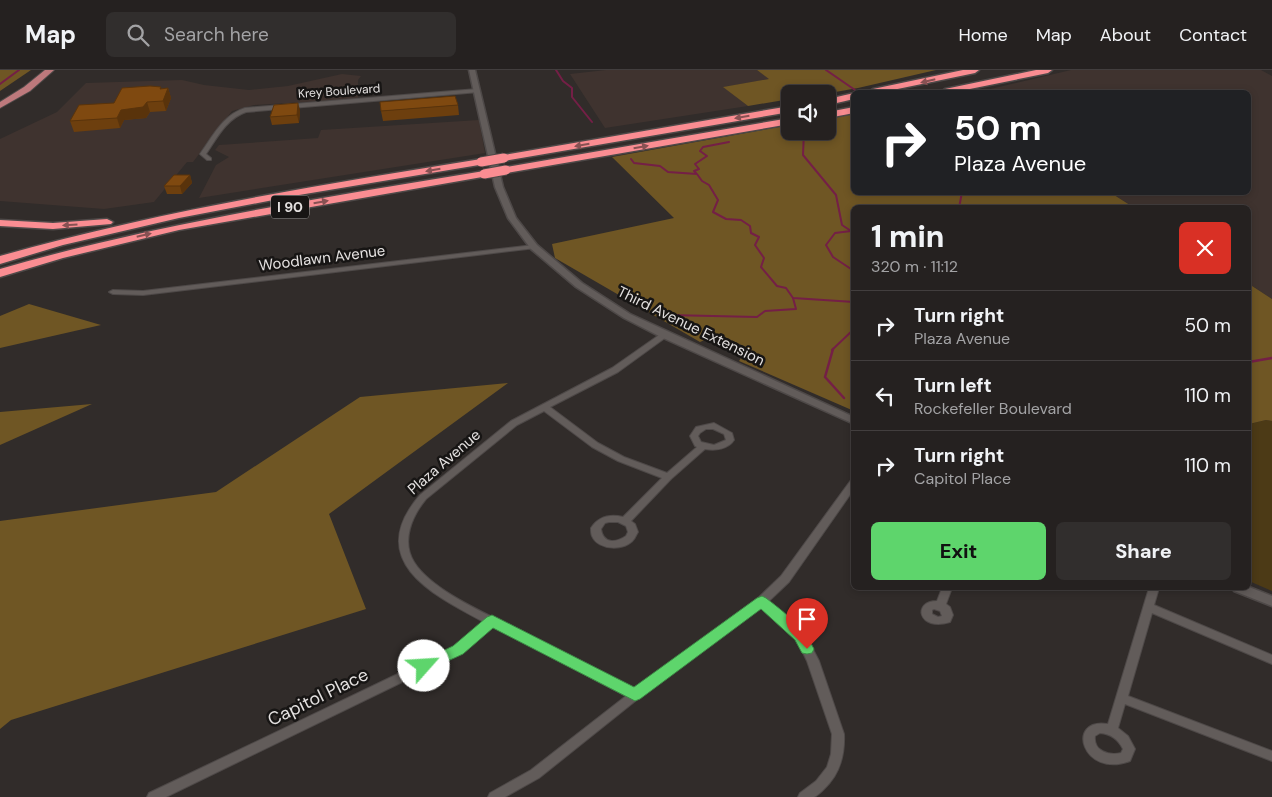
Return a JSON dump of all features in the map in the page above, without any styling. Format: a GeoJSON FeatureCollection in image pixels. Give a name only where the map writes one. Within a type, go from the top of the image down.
{"type":"FeatureCollection","features":[{"type":"Feature","properties":{"kind":"highway"},"geometry":{"type":"LineString","coordinates":[[882,90],[975,70]]}},
{"type":"Feature","properties":{"kind":"highway"},"geometry":{"type":"LineString","coordinates":[[954,90],[1048,70]]}},
{"type":"Feature","properties":{"kind":"highway"},"geometry":{"type":"LineString","coordinates":[[836,100],[851,97]]}},
{"type":"Feature","properties":{"kind":"highway","name":"I 90"},"geometry":{"type":"LineString","coordinates":[[0,260],[120,227],[294,194],[781,110]]}},
{"type":"Feature","properties":{"kind":"highway"},"geometry":{"type":"LineString","coordinates":[[836,113],[851,111]]}},
{"type":"Feature","properties":{"kind":"highway","name":"I 90"},"geometry":{"type":"LineString","coordinates":[[0,274],[89,248],[172,228],[781,123]]}},
{"type":"Feature","properties":{"kind":"highway"},"geometry":{"type":"LineString","coordinates":[[0,224],[42,226],[92,224],[294,194]]}},
{"type":"Feature","properties":{"kind":"main road"},"geometry":{"type":"LineString","coordinates":[[0,101],[42,70]]}},
{"type":"Feature","properties":{"kind":"main road"},"geometry":{"type":"LineString","coordinates":[[0,106],[27,89],[50,70]]}},
{"type":"Feature","properties":{"kind":"street","name":"Third Avenue Extension"},"geometry":{"type":"LineString","coordinates":[[472,70],[505,206],[534,247],[561,271],[604,302],[665,335],[851,420]]}},
{"type":"Feature","properties":{"kind":"street","name":"Krey Boulevard"},"geometry":{"type":"LineString","coordinates":[[209,159],[203,154],[226,123],[233,115],[240,111],[478,92]]}},
{"type":"Feature","properties":{"kind":"street","name":"Woodlawn Avenue"},"geometry":{"type":"LineString","coordinates":[[112,292],[143,293],[534,247]]}},
{"type":"Feature","properties":{"kind":"street","name":"Plaza Avenue"},"geometry":{"type":"LineString","coordinates":[[635,695],[492,621],[429,584],[410,564],[404,548],[404,527],[414,507],[514,423],[615,370],[665,335]]}},
{"type":"Feature","properties":{"kind":"street"},"geometry":{"type":"LineString","coordinates":[[544,407],[595,446],[668,477]]}},
{"type":"Feature","properties":{"kind":"street"},"geometry":{"type":"LineString","coordinates":[[625,521],[668,477],[703,446]]}},
{"type":"Feature","properties":{"kind":"street"},"geometry":{"type":"LineString","coordinates":[[494,797],[535,774],[635,695],[762,601],[785,579],[851,486]]}},
{"type":"Feature","properties":{"kind":"street"},"geometry":{"type":"LineString","coordinates":[[940,606],[946,590]]}},
{"type":"Feature","properties":{"kind":"street"},"geometry":{"type":"LineString","coordinates":[[1112,730],[1153,590]]}},
{"type":"Feature","properties":{"kind":"street"},"geometry":{"type":"LineString","coordinates":[[1244,590],[1272,601]]}},
{"type":"Feature","properties":{"kind":"street"},"geometry":{"type":"LineString","coordinates":[[762,601],[801,637],[813,660],[838,734],[840,747],[838,758],[831,773],[821,784],[804,797]]}},
{"type":"Feature","properties":{"kind":"street"},"geometry":{"type":"LineString","coordinates":[[1148,607],[1272,660]]}},
{"type":"Feature","properties":{"kind":"street","name":"Capitol Place"},"geometry":{"type":"LineString","coordinates":[[154,797],[458,650],[492,621]]}},
{"type":"Feature","properties":{"kind":"street"},"geometry":{"type":"LineString","coordinates":[[1121,698],[1272,756]]}},
{"type":"Feature","properties":{"kind":"shaded area"},"geometry":{"type":"Polygon","coordinates":[[[0,70],[31,70],[0,91],[0,70]]]}},
{"type":"Feature","properties":{"kind":"shaded area"},"geometry":{"type":"Polygon","coordinates":[[[606,70],[757,70],[770,79],[724,87],[748,106],[605,128],[570,74],[606,70]]]}},
{"type":"Feature","properties":{"kind":"shaded area"},"geometry":{"type":"Polygon","coordinates":[[[757,70],[936,70],[836,92],[836,85],[781,85],[781,100],[748,106],[723,87],[769,79],[757,70]]]}},
{"type":"Feature","properties":{"kind":"shaded area"},"geometry":{"type":"Polygon","coordinates":[[[1071,70],[1261,70],[1272,76],[1272,299],[1251,285],[1251,205],[1130,205],[1114,195],[1251,195],[1251,90],[986,90],[1071,70]]]}},
{"type":"Feature","properties":{"kind":"shaded area"},"geometry":{"type":"Polygon","coordinates":[[[342,74],[361,76],[358,80],[358,99],[254,105],[232,111],[193,162],[187,162],[154,202],[104,209],[0,201],[0,139],[57,112],[86,83],[182,80],[204,85],[249,90],[288,86],[342,74]]]}},
{"type":"Feature","properties":{"kind":"shaded area"},"geometry":{"type":"Polygon","coordinates":[[[851,114],[851,195],[1114,195],[1130,205],[851,205],[851,410],[739,361],[748,348],[718,334],[700,342],[555,258],[552,244],[674,218],[612,157],[781,127],[781,140],[836,140],[836,117],[851,114]]]}},
{"type":"Feature","properties":{"kind":"shaded area"},"geometry":{"type":"Polygon","coordinates":[[[479,120],[485,153],[199,198],[216,165],[229,157],[215,150],[219,145],[318,138],[321,130],[479,120]]]}},
{"type":"Feature","properties":{"kind":"shaded area"},"geometry":{"type":"Polygon","coordinates":[[[1251,285],[1272,299],[1272,421],[1266,420],[1251,424],[1251,285]]]}},
{"type":"Feature","properties":{"kind":"shaded area"},"geometry":{"type":"Polygon","coordinates":[[[29,304],[101,325],[0,348],[0,316],[29,304]]]}},
{"type":"Feature","properties":{"kind":"shaded area"},"geometry":{"type":"Polygon","coordinates":[[[508,383],[329,514],[366,609],[11,720],[0,729],[0,521],[216,492],[360,397],[508,383]]]}},
{"type":"Feature","properties":{"kind":"shaded area"},"geometry":{"type":"Polygon","coordinates":[[[92,404],[0,445],[0,412],[92,404]]]}},
{"type":"Feature","properties":{"kind":"shaded area"},"geometry":{"type":"Polygon","coordinates":[[[1266,420],[1272,421],[1272,591],[1251,582],[1251,424],[1266,420]]]}},
{"type":"Feature","properties":{"kind":"building"},"geometry":{"type":"Polygon","coordinates":[[[161,87],[160,89],[168,88],[163,101],[147,102],[143,107],[121,110],[117,118],[70,121],[79,105],[114,103],[122,88],[161,87]]]}},
{"type":"Feature","properties":{"kind":"building"},"geometry":{"type":"Polygon","coordinates":[[[455,96],[458,105],[381,111],[380,102],[455,96]]]}},
{"type":"Feature","properties":{"kind":"building"},"geometry":{"type":"Polygon","coordinates":[[[298,103],[297,115],[270,117],[274,105],[298,103]]]}},
{"type":"Feature","properties":{"kind":"building"},"geometry":{"type":"Polygon","coordinates":[[[174,175],[190,175],[180,186],[164,186],[174,175]]]}},
{"type":"Feature","properties":{"kind":"waterway"},"geometry":{"type":"LineString","coordinates":[[0,84],[19,70]]}},
{"type":"Feature","properties":{"kind":"waterway"},"geometry":{"type":"LineString","coordinates":[[556,70],[563,81],[572,88],[572,97],[592,122]]}},
{"type":"Feature","properties":{"kind":"waterway"},"geometry":{"type":"LineString","coordinates":[[826,70],[855,90]]}},
{"type":"Feature","properties":{"kind":"waterway"},"geometry":{"type":"LineString","coordinates":[[804,140],[803,155],[836,195],[842,225],[851,231]]}},
{"type":"Feature","properties":{"kind":"waterway"},"geometry":{"type":"LineString","coordinates":[[696,173],[694,171],[699,169],[695,164],[707,156],[700,151],[703,147],[729,142]]}},
{"type":"Feature","properties":{"kind":"waterway"},"geometry":{"type":"LineString","coordinates":[[631,159],[634,163],[660,166],[668,172],[697,174],[702,181],[709,185],[718,200],[713,212],[726,219],[741,220],[750,226],[751,233],[759,237],[755,245],[764,258],[761,267],[777,286],[786,288],[793,298]]}},
{"type":"Feature","properties":{"kind":"waterway"},"geometry":{"type":"LineString","coordinates":[[960,205],[961,195]]}},
{"type":"Feature","properties":{"kind":"waterway"},"geometry":{"type":"LineString","coordinates":[[851,231],[835,233],[826,245],[833,257],[851,269]]}},
{"type":"Feature","properties":{"kind":"waterway"},"geometry":{"type":"LineString","coordinates":[[668,315],[757,317],[765,311],[796,309],[793,298]]}},
{"type":"Feature","properties":{"kind":"waterway"},"geometry":{"type":"LineString","coordinates":[[793,298],[851,302]]}},
{"type":"Feature","properties":{"kind":"waterway"},"geometry":{"type":"LineString","coordinates":[[833,349],[851,332]]}},
{"type":"Feature","properties":{"kind":"waterway"},"geometry":{"type":"LineString","coordinates":[[833,349],[825,377],[844,398]]}},
{"type":"Feature","properties":{"kind":"waterway"},"geometry":{"type":"LineString","coordinates":[[1251,362],[1272,358]]}},
{"type":"Feature","properties":{"kind":"route"},"geometry":{"type":"LineString","coordinates":[[424,666],[458,650],[492,621],[635,695],[762,601],[789,624],[801,637],[807,649]]}}]}
